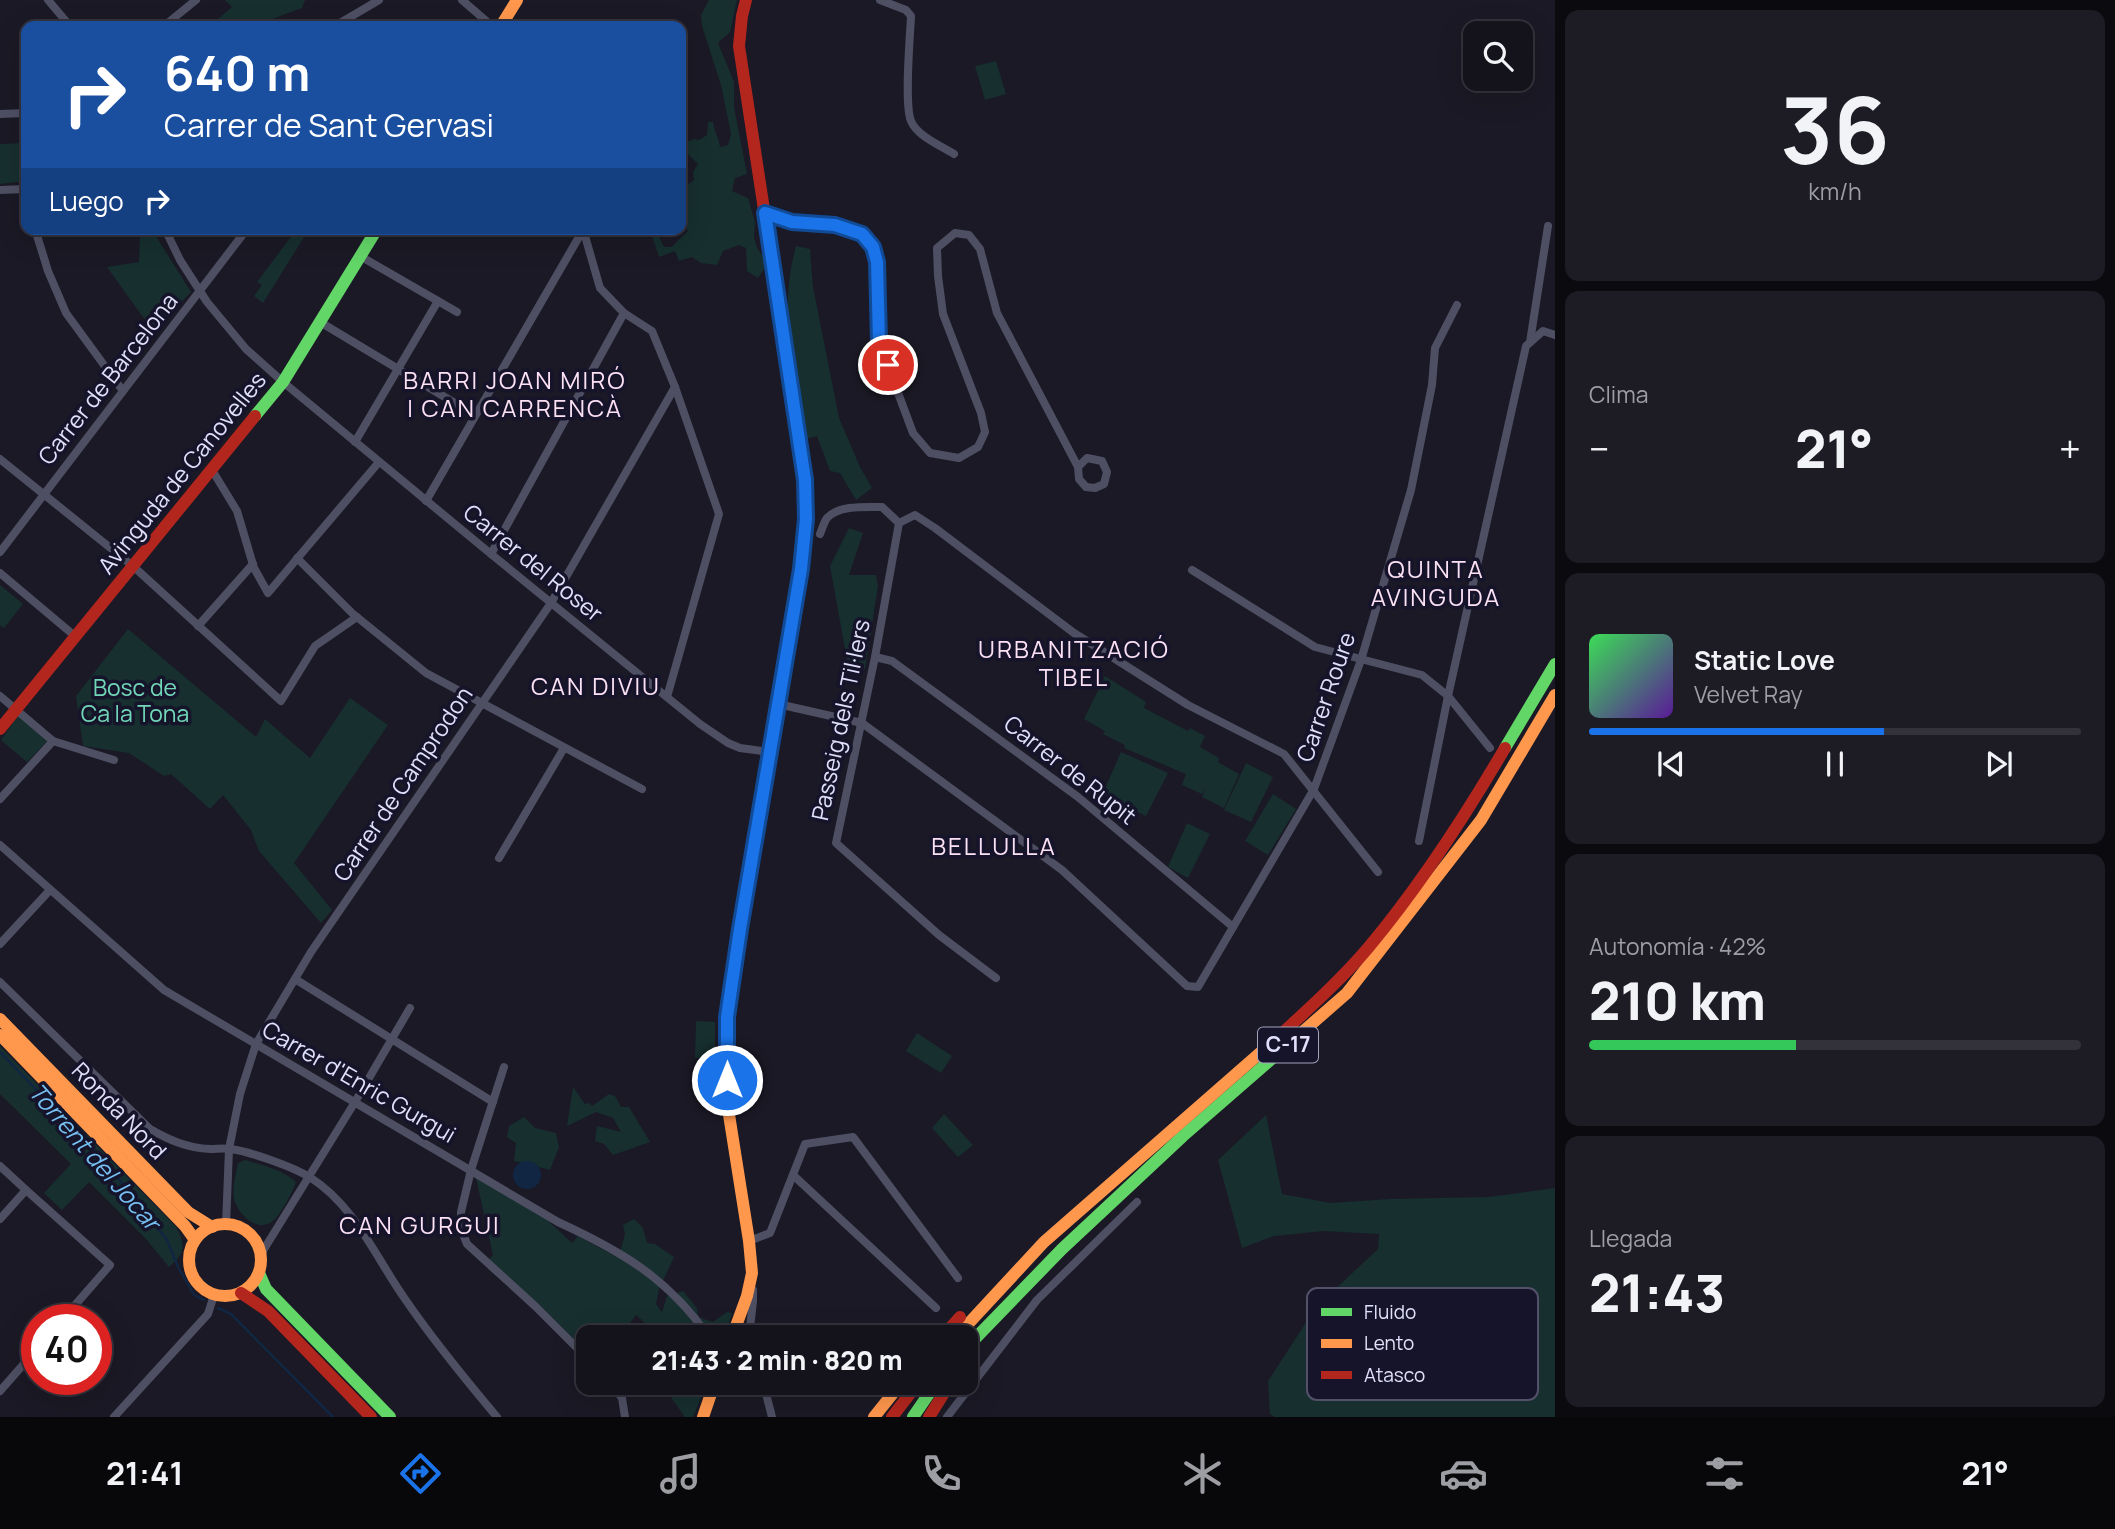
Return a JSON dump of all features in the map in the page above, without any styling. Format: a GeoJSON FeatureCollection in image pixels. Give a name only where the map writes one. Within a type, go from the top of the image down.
{"type":"FeatureCollection","features":[{"type":"Feature","properties":{"kind":"main road"},"geometry":{"type":"LineString","coordinates":[[504,21],[517,0]]}},
{"type":"Feature","properties":{"kind":"main road"},"geometry":{"type":"LineString","coordinates":[[737,1325],[751,1273],[749,1241],[727,1102],[727,1017],[801,569],[806,519],[806,490],[739,46],[746,0]]}},
{"type":"Feature","properties":{"kind":"main road","name":"Avinguda de Canovelles"},"geometry":{"type":"LineString","coordinates":[[0,729],[283,382],[373,235]]}},
{"type":"Feature","properties":{"kind":"main road","name":"C-17"},"geometry":{"type":"LineString","coordinates":[[967,1325],[1055,1231],[1333,985],[1396,914],[1471,806],[1555,664]]}},
{"type":"Feature","properties":{"kind":"main road","name":"C-17"},"geometry":{"type":"LineString","coordinates":[[978,1336],[1062,1249],[1183,1136],[1348,993],[1482,821],[1555,695]]}},
{"type":"Feature","properties":{"kind":"main road","name":"Ronda Nord"},"geometry":{"type":"LineString","coordinates":[[0,1019],[188,1212],[212,1227]]}},
{"type":"Feature","properties":{"kind":"main road","name":"Ronda Nord"},"geometry":{"type":"LineString","coordinates":[[0,1035],[185,1226],[195,1240]]}},
{"type":"Feature","properties":{"kind":"main road"},"geometry":{"type":"LineString","coordinates":[[226,1225],[243,1229],[253,1237],[261,1254],[259,1273],[254,1283],[241,1293],[224,1297],[214,1295],[201,1287],[190,1270],[190,1252],[201,1234],[212,1227],[226,1225]]}},
{"type":"Feature","properties":{"kind":"main road"},"geometry":{"type":"LineString","coordinates":[[954,1325],[1010,1267],[1055,1231]]}},
{"type":"Feature","properties":{"kind":"main road"},"geometry":{"type":"LineString","coordinates":[[978,1346],[1062,1249]]}},
{"type":"Feature","properties":{"kind":"main road"},"geometry":{"type":"LineString","coordinates":[[259,1273],[266,1289],[390,1417]]}},
{"type":"Feature","properties":{"kind":"main road"},"geometry":{"type":"LineString","coordinates":[[241,1293],[268,1311],[371,1417]]}},
{"type":"Feature","properties":{"kind":"main road"},"geometry":{"type":"LineString","coordinates":[[703,1417],[712,1395]]}},
{"type":"Feature","properties":{"kind":"main road"},"geometry":{"type":"LineString","coordinates":[[874,1417],[892,1395]]}},
{"type":"Feature","properties":{"kind":"main road"},"geometry":{"type":"LineString","coordinates":[[892,1417],[909,1395]]}},
{"type":"Feature","properties":{"kind":"main road"},"geometry":{"type":"LineString","coordinates":[[913,1417],[928,1395]]}},
{"type":"Feature","properties":{"kind":"main road"},"geometry":{"type":"LineString","coordinates":[[929,1417],[943,1395]]}},
{"type":"Feature","properties":{"kind":"street"},"geometry":{"type":"LineString","coordinates":[[48,0],[66,21]]}},
{"type":"Feature","properties":{"kind":"street"},"geometry":{"type":"LineString","coordinates":[[170,21],[196,0]]}},
{"type":"Feature","properties":{"kind":"street"},"geometry":{"type":"LineString","coordinates":[[343,21],[379,0]]}},
{"type":"Feature","properties":{"kind":"street"},"geometry":{"type":"LineString","coordinates":[[462,0],[486,21]]}},
{"type":"Feature","properties":{"kind":"street"},"geometry":{"type":"LineString","coordinates":[[880,0],[908,13]]}},
{"type":"Feature","properties":{"kind":"street"},"geometry":{"type":"LineString","coordinates":[[912,0],[908,13],[911,122],[919,132],[954,155]]}},
{"type":"Feature","properties":{"kind":"street"},"geometry":{"type":"LineString","coordinates":[[0,114],[21,113]]}},
{"type":"Feature","properties":{"kind":"street"},"geometry":{"type":"LineString","coordinates":[[0,190],[21,188]]}},
{"type":"Feature","properties":{"kind":"street"},"geometry":{"type":"LineString","coordinates":[[765,213],[792,222],[835,225],[862,234],[873,247],[877,262],[879,342],[914,433],[930,453],[959,458],[978,447],[985,432],[981,412],[943,314],[937,248],[955,233],[969,235],[980,249],[997,313],[1078,467]]}},
{"type":"Feature","properties":{"kind":"street"},"geometry":{"type":"LineString","coordinates":[[1530,342],[1548,226]]}},
{"type":"Feature","properties":{"kind":"street"},"geometry":{"type":"LineString","coordinates":[[37,235],[48,271],[66,313],[123,391]]}},
{"type":"Feature","properties":{"kind":"street","name":"Carrer del Roser"},"geometry":{"type":"LineString","coordinates":[[168,235],[200,292],[246,349],[283,382],[667,697],[728,743],[740,748],[770,752]]}},
{"type":"Feature","properties":{"kind":"street","name":"Carrer de Barcelona"},"geometry":{"type":"LineString","coordinates":[[0,552],[243,235]]}},
{"type":"Feature","properties":{"kind":"street"},"geometry":{"type":"LineString","coordinates":[[426,501],[580,235]]}},
{"type":"Feature","properties":{"kind":"street"},"geometry":{"type":"LineString","coordinates":[[584,235],[600,288],[624,313],[652,331],[675,387],[719,514],[667,697]]}},
{"type":"Feature","properties":{"kind":"street"},"geometry":{"type":"LineString","coordinates":[[360,256],[457,312]]}},
{"type":"Feature","properties":{"kind":"street"},"geometry":{"type":"LineString","coordinates":[[355,442],[438,301]]}},
{"type":"Feature","properties":{"kind":"street","name":"Carrer Roure"},"geometry":{"type":"LineString","coordinates":[[862,723],[1062,870],[1187,986],[1198,987],[1314,789],[1362,660],[1411,490],[1432,385],[1435,348],[1457,305]]}},
{"type":"Feature","properties":{"kind":"street"},"geometry":{"type":"LineString","coordinates":[[491,554],[624,313]]}},
{"type":"Feature","properties":{"kind":"street"},"geometry":{"type":"LineString","coordinates":[[320,322],[458,405]]}},
{"type":"Feature","properties":{"kind":"street"},"geometry":{"type":"LineString","coordinates":[[1419,841],[1448,696],[1526,346],[1543,331],[1555,335]]}},
{"type":"Feature","properties":{"kind":"street","name":"Carrer de Camprodon"},"geometry":{"type":"LineString","coordinates":[[226,1225],[229,1149],[240,1094],[256,1044],[319,941],[551,603],[675,387]]}},
{"type":"Feature","properties":{"kind":"street"},"geometry":{"type":"LineString","coordinates":[[0,458],[134,567],[281,701],[315,646],[357,617]]}},
{"type":"Feature","properties":{"kind":"street"},"geometry":{"type":"LineString","coordinates":[[212,470],[237,511],[253,564],[268,593],[379,462]]}},
{"type":"Feature","properties":{"kind":"street"},"geometry":{"type":"LineString","coordinates":[[820,534],[827,519],[837,512],[855,507],[882,507],[900,523],[915,515],[1073,633],[1188,705],[1284,754],[1378,872]]}},
{"type":"Feature","properties":{"kind":"street","name":"Passeig dels Til·lers"},"geometry":{"type":"LineString","coordinates":[[900,523],[836,843],[939,935],[996,978]]}},
{"type":"Feature","properties":{"kind":"street"},"geometry":{"type":"LineString","coordinates":[[297,558],[357,617],[426,673],[642,789]]}},
{"type":"Feature","properties":{"kind":"street"},"geometry":{"type":"LineString","coordinates":[[198,626],[253,564]]}},
{"type":"Feature","properties":{"kind":"street"},"geometry":{"type":"LineString","coordinates":[[1192,570],[1315,648],[1422,675],[1448,696],[1490,748]]}},
{"type":"Feature","properties":{"kind":"street"},"geometry":{"type":"LineString","coordinates":[[0,573],[76,637]]}},
{"type":"Feature","properties":{"kind":"street","name":"Carrer de Rupit"},"geometry":{"type":"LineString","coordinates":[[875,657],[892,661],[1079,797],[1233,927]]}},
{"type":"Feature","properties":{"kind":"street"},"geometry":{"type":"LineString","coordinates":[[0,696],[53,741],[114,760]]}},
{"type":"Feature","properties":{"kind":"street"},"geometry":{"type":"LineString","coordinates":[[778,704],[862,723]]}},
{"type":"Feature","properties":{"kind":"street"},"geometry":{"type":"LineString","coordinates":[[0,799],[53,741]]}},
{"type":"Feature","properties":{"kind":"street"},"geometry":{"type":"LineString","coordinates":[[499,858],[564,748]]}},
{"type":"Feature","properties":{"kind":"street","name":"Carrer d'Enric Gurgui"},"geometry":{"type":"LineString","coordinates":[[0,845],[164,990],[558,1222],[607,1244],[671,1291],[699,1325]]}},
{"type":"Feature","properties":{"kind":"street"},"geometry":{"type":"LineString","coordinates":[[0,944],[50,890]]}},
{"type":"Feature","properties":{"kind":"street"},"geometry":{"type":"LineString","coordinates":[[295,979],[493,1102]]}},
{"type":"Feature","properties":{"kind":"street"},"geometry":{"type":"LineString","coordinates":[[0,982],[150,1129],[169,1140],[190,1147],[229,1149],[254,1154],[310,1177],[332,1194],[351,1216],[404,1299],[457,1370],[497,1417]]}},
{"type":"Feature","properties":{"kind":"street"},"geometry":{"type":"LineString","coordinates":[[261,1254],[410,1008]]}},
{"type":"Feature","properties":{"kind":"street"},"geometry":{"type":"LineString","coordinates":[[504,1067],[471,1170],[461,1212],[461,1229],[467,1244],[576,1347]]}},
{"type":"Feature","properties":{"kind":"street"},"geometry":{"type":"LineString","coordinates":[[749,1241],[770,1233],[805,1144],[853,1138],[958,1278]]}},
{"type":"Feature","properties":{"kind":"street"},"geometry":{"type":"LineString","coordinates":[[0,1166],[110,1265],[76,1304]]}},
{"type":"Feature","properties":{"kind":"street"},"geometry":{"type":"LineString","coordinates":[[793,1175],[936,1308]]}},
{"type":"Feature","properties":{"kind":"street"},"geometry":{"type":"LineString","coordinates":[[0,1219],[26,1190]]}},
{"type":"Feature","properties":{"kind":"street"},"geometry":{"type":"LineString","coordinates":[[947,1417],[1037,1300],[1137,1202]]}},
{"type":"Feature","properties":{"kind":"street"},"geometry":{"type":"LineString","coordinates":[[748,1325],[753,1301],[751,1273]]}},
{"type":"Feature","properties":{"kind":"street"},"geometry":{"type":"LineString","coordinates":[[114,1417],[208,1314],[214,1295]]}},
{"type":"Feature","properties":{"kind":"street"},"geometry":{"type":"LineString","coordinates":[[0,1391],[21,1367]]}},
{"type":"Feature","properties":{"kind":"street"},"geometry":{"type":"LineString","coordinates":[[620,1395],[625,1417]]}},
{"type":"Feature","properties":{"kind":"street"},"geometry":{"type":"LineString","coordinates":[[766,1395],[772,1417]]}},
{"type":"Feature","properties":{"kind":"green space"},"geometry":{"type":"Polygon","coordinates":[[[225,0],[305,0],[302,8],[267,21],[215,21],[232,7],[225,0]]]}},
{"type":"Feature","properties":{"kind":"green space"},"geometry":{"type":"Polygon","coordinates":[[[709,0],[737,0],[730,32],[718,43],[734,82],[734,107],[747,174],[735,178],[732,191],[748,198],[755,222],[754,237],[757,248],[768,263],[758,278],[747,271],[746,248],[739,245],[723,251],[717,265],[701,263],[692,257],[679,261],[675,251],[659,257],[652,235],[658,235],[664,247],[672,247],[688,231],[686,186],[694,180],[693,172],[698,164],[688,154],[686,155],[686,143],[707,135],[708,122],[713,122],[720,147],[728,145],[731,134],[721,85],[701,15],[709,0]]]}},
{"type":"Feature","properties":{"kind":"green space"},"geometry":{"type":"Polygon","coordinates":[[[996,61],[1006,94],[985,100],[975,66],[996,61]]]}},
{"type":"Feature","properties":{"kind":"green space"},"geometry":{"type":"Polygon","coordinates":[[[21,143],[21,182],[0,184],[0,144],[21,143]]]}},
{"type":"Feature","properties":{"kind":"green space"},"geometry":{"type":"Polygon","coordinates":[[[140,235],[155,235],[191,292],[153,331],[107,267],[139,262],[140,235]]]}},
{"type":"Feature","properties":{"kind":"green space"},"geometry":{"type":"Polygon","coordinates":[[[292,235],[305,235],[263,303],[254,296],[262,285],[257,282],[292,235]]]}},
{"type":"Feature","properties":{"kind":"green space"},"geometry":{"type":"Polygon","coordinates":[[[796,246],[810,249],[813,287],[839,418],[872,488],[856,500],[840,473],[830,471],[817,436],[803,440],[788,319],[788,294],[796,246]]]}},
{"type":"Feature","properties":{"kind":"green space"},"geometry":{"type":"Polygon","coordinates":[[[849,528],[863,533],[849,575],[876,575],[878,586],[865,669],[848,665],[830,566],[849,528]]]}},
{"type":"Feature","properties":{"kind":"green space"},"geometry":{"type":"Polygon","coordinates":[[[0,585],[23,604],[4,628],[0,625],[0,585]]]}},
{"type":"Feature","properties":{"kind":"green space","name":"Bosc de Ca la Tona"},"geometry":{"type":"Polygon","coordinates":[[[128,629],[256,737],[265,719],[310,758],[350,698],[388,725],[294,863],[332,910],[321,923],[259,851],[251,830],[223,795],[210,809],[171,774],[164,776],[129,753],[83,746],[76,696],[128,629]]]}},
{"type":"Feature","properties":{"kind":"green space"},"geometry":{"type":"Polygon","coordinates":[[[1105,676],[1146,702],[1144,708],[1188,731],[1190,728],[1205,736],[1200,747],[1239,774],[1224,808],[1202,797],[1206,786],[1202,794],[1182,785],[1186,774],[1124,748],[1125,745],[1103,734],[1105,731],[1084,719],[1105,676]]]}},
{"type":"Feature","properties":{"kind":"green space"},"geometry":{"type":"Polygon","coordinates":[[[18,716],[48,740],[27,762],[1,740],[18,716]]]}},
{"type":"Feature","properties":{"kind":"green space"},"geometry":{"type":"Polygon","coordinates":[[[1121,752],[1168,773],[1146,816],[1102,795],[1121,752]]]}},
{"type":"Feature","properties":{"kind":"green space"},"geometry":{"type":"Polygon","coordinates":[[[1246,763],[1273,777],[1251,822],[1224,810],[1246,763]]]}},
{"type":"Feature","properties":{"kind":"green space"},"geometry":{"type":"Polygon","coordinates":[[[1273,794],[1296,809],[1268,855],[1245,841],[1273,794]]]}},
{"type":"Feature","properties":{"kind":"green space"},"geometry":{"type":"Polygon","coordinates":[[[1187,823],[1210,834],[1188,878],[1168,867],[1187,823]]]}},
{"type":"Feature","properties":{"kind":"green space"},"geometry":{"type":"Polygon","coordinates":[[[696,1021],[715,1022],[715,1058],[695,1058],[696,1021]]]}},
{"type":"Feature","properties":{"kind":"green space"},"geometry":{"type":"Polygon","coordinates":[[[917,1033],[952,1056],[941,1073],[906,1051],[917,1033]]]}},
{"type":"Feature","properties":{"kind":"green space"},"geometry":{"type":"Polygon","coordinates":[[[0,1046],[176,1227],[182,1249],[169,1267],[146,1239],[89,1182],[62,1210],[44,1193],[71,1164],[0,1094],[0,1046]]]}},
{"type":"Feature","properties":{"kind":"green space"},"geometry":{"type":"Polygon","coordinates":[[[573,1087],[585,1104],[592,1106],[609,1094],[615,1096],[621,1107],[629,1107],[650,1142],[613,1155],[604,1144],[595,1141],[597,1126],[621,1132],[613,1118],[596,1112],[567,1126],[573,1087]]]}},
{"type":"Feature","properties":{"kind":"green space"},"geometry":{"type":"Polygon","coordinates":[[[944,1114],[973,1145],[958,1157],[932,1128],[944,1114]]]}},
{"type":"Feature","properties":{"kind":"green space"},"geometry":{"type":"Polygon","coordinates":[[[1266,1115],[1282,1194],[1330,1203],[1489,1197],[1555,1188],[1555,1417],[1275,1417],[1270,1414],[1268,1381],[1307,1321],[1307,1400],[1538,1400],[1538,1288],[1336,1288],[1378,1249],[1379,1234],[1324,1231],[1274,1236],[1242,1248],[1218,1160],[1266,1115]]]}},
{"type":"Feature","properties":{"kind":"green space"},"geometry":{"type":"Polygon","coordinates":[[[524,1117],[535,1128],[556,1133],[559,1147],[550,1170],[514,1161],[516,1143],[507,1137],[509,1126],[524,1117]]]}},
{"type":"Feature","properties":{"kind":"green space"},"geometry":{"type":"Polygon","coordinates":[[[245,1160],[279,1171],[296,1182],[280,1213],[268,1224],[251,1222],[241,1213],[235,1202],[238,1163],[245,1160]]]}},
{"type":"Feature","properties":{"kind":"green space"},"geometry":{"type":"Polygon","coordinates":[[[476,1178],[546,1219],[572,1243],[578,1236],[613,1255],[621,1249],[625,1234],[623,1225],[634,1219],[643,1228],[647,1243],[655,1244],[674,1257],[659,1289],[656,1304],[662,1312],[667,1296],[683,1291],[697,1308],[698,1317],[713,1322],[727,1312],[732,1313],[728,1325],[647,1325],[636,1315],[629,1325],[576,1325],[576,1345],[488,1269],[489,1259],[493,1255],[476,1178]]]}},
{"type":"Feature","properties":{"kind":"green space"},"geometry":{"type":"Polygon","coordinates":[[[669,1395],[685,1395],[687,1398],[688,1395],[702,1395],[693,1417],[685,1417],[669,1395]]]}},
{"type":"Feature","properties":{"kind":"water"},"geometry":{"type":"Polygon","coordinates":[[[527,1161],[537,1165],[541,1175],[537,1185],[527,1189],[517,1185],[513,1175],[517,1165],[527,1161]]]}},
{"type":"Feature","properties":{"kind":"waterway","name":"Torrent del Jocar"},"geometry":{"type":"LineString","coordinates":[[0,1052],[104,1160],[167,1240],[194,1295],[204,1300]]}},
{"type":"Feature","properties":{"kind":"waterway","name":"Torrent del Jocar"},"geometry":{"type":"LineString","coordinates":[[218,1308],[231,1314],[333,1417]]}},
{"type":"Feature","properties":{"kind":"traffic: fast"},"geometry":{"type":"LineString","coordinates":[[765,216],[805,480],[806,519],[801,569],[766,777]]}},
{"type":"Feature","properties":{"kind":"traffic: fast"},"geometry":{"type":"LineString","coordinates":[[255,416],[283,382],[373,235]]}},
{"type":"Feature","properties":{"kind":"traffic: fast"},"geometry":{"type":"LineString","coordinates":[[1505,748],[1555,664]]}},
{"type":"Feature","properties":{"kind":"traffic: fast"},"geometry":{"type":"LineString","coordinates":[[978,1336],[1062,1249],[1183,1136],[1275,1056]]}},
{"type":"Feature","properties":{"kind":"traffic: fast"},"geometry":{"type":"LineString","coordinates":[[259,1273],[266,1289],[390,1417]]}},
{"type":"Feature","properties":{"kind":"traffic: fast"},"geometry":{"type":"LineString","coordinates":[[913,1417],[928,1395]]}},
{"type":"Feature","properties":{"kind":"traffic: slow"},"geometry":{"type":"LineString","coordinates":[[504,21],[517,0]]}},
{"type":"Feature","properties":{"kind":"traffic: slow"},"geometry":{"type":"LineString","coordinates":[[1275,1056],[1347,993],[1481,820],[1555,695]]}},
{"type":"Feature","properties":{"kind":"traffic: slow"},"geometry":{"type":"LineString","coordinates":[[736,1325],[752,1273],[727,1102],[727,1017],[766,777]]}},
{"type":"Feature","properties":{"kind":"traffic: slow"},"geometry":{"type":"LineString","coordinates":[[0,1019],[188,1212],[212,1227]]}},
{"type":"Feature","properties":{"kind":"traffic: slow"},"geometry":{"type":"LineString","coordinates":[[0,1035],[185,1226],[195,1240]]}},
{"type":"Feature","properties":{"kind":"traffic: slow"},"geometry":{"type":"LineString","coordinates":[[967,1325],[1044,1242],[1276,1039]]}},
{"type":"Feature","properties":{"kind":"traffic: slow"},"geometry":{"type":"LineString","coordinates":[[225,1224],[245,1230],[255,1240],[261,1260],[255,1280],[245,1290],[225,1296],[205,1290],[195,1280],[189,1260],[195,1240],[205,1230],[225,1224]]}},
{"type":"Feature","properties":{"kind":"traffic: slow"},"geometry":{"type":"LineString","coordinates":[[703,1417],[711,1395]]}},
{"type":"Feature","properties":{"kind":"traffic: slow"},"geometry":{"type":"LineString","coordinates":[[874,1417],[892,1395]]}},
{"type":"Feature","properties":{"kind":"traffic: jam"},"geometry":{"type":"LineString","coordinates":[[746,0],[739,46],[765,216]]}},
{"type":"Feature","properties":{"kind":"traffic: jam"},"geometry":{"type":"LineString","coordinates":[[0,729],[255,416]]}},
{"type":"Feature","properties":{"kind":"traffic: jam"},"geometry":{"type":"LineString","coordinates":[[1276,1039],[1346,972],[1406,900],[1441,851],[1505,748]]}},
{"type":"Feature","properties":{"kind":"traffic: jam"},"geometry":{"type":"LineString","coordinates":[[241,1293],[268,1311],[371,1417]]}},
{"type":"Feature","properties":{"kind":"traffic: jam"},"geometry":{"type":"LineString","coordinates":[[953,1325],[960,1317]]}},
{"type":"Feature","properties":{"kind":"traffic: jam"},"geometry":{"type":"LineString","coordinates":[[892,1417],[909,1395]]}},
{"type":"Feature","properties":{"kind":"traffic: jam"},"geometry":{"type":"LineString","coordinates":[[929,1417],[943,1395]]}},
{"type":"Feature","properties":{"kind":"district","name":"BARRI JOAN MIRÓ I CAN CARRENCÀ"},"geometry":{"type":"Point","coordinates":[515,395]}},
{"type":"Feature","properties":{"kind":"district","name":"QUINTA AVINGUDA"},"geometry":{"type":"Point","coordinates":[1436,584]}},
{"type":"Feature","properties":{"kind":"district","name":"URBANITZACIÓ TIBEL"},"geometry":{"type":"Point","coordinates":[1074,664]}},
{"type":"Feature","properties":{"kind":"district","name":"CAN DIVIU"},"geometry":{"type":"Point","coordinates":[596,687]}},
{"type":"Feature","properties":{"kind":"district","name":"BELLULLA"},"geometry":{"type":"Point","coordinates":[994,847]}},
{"type":"Feature","properties":{"kind":"district","name":"CAN GURGUI"},"geometry":{"type":"Point","coordinates":[420,1226]}},
{"type":"Feature","properties":{"kind":"route"},"geometry":{"type":"LineString","coordinates":[[727,1080],[727,1017],[801,569],[806,519],[805,480],[765,213],[792,222],[835,225],[862,234],[873,247],[877,262],[879,342],[888,365]]}}]}
